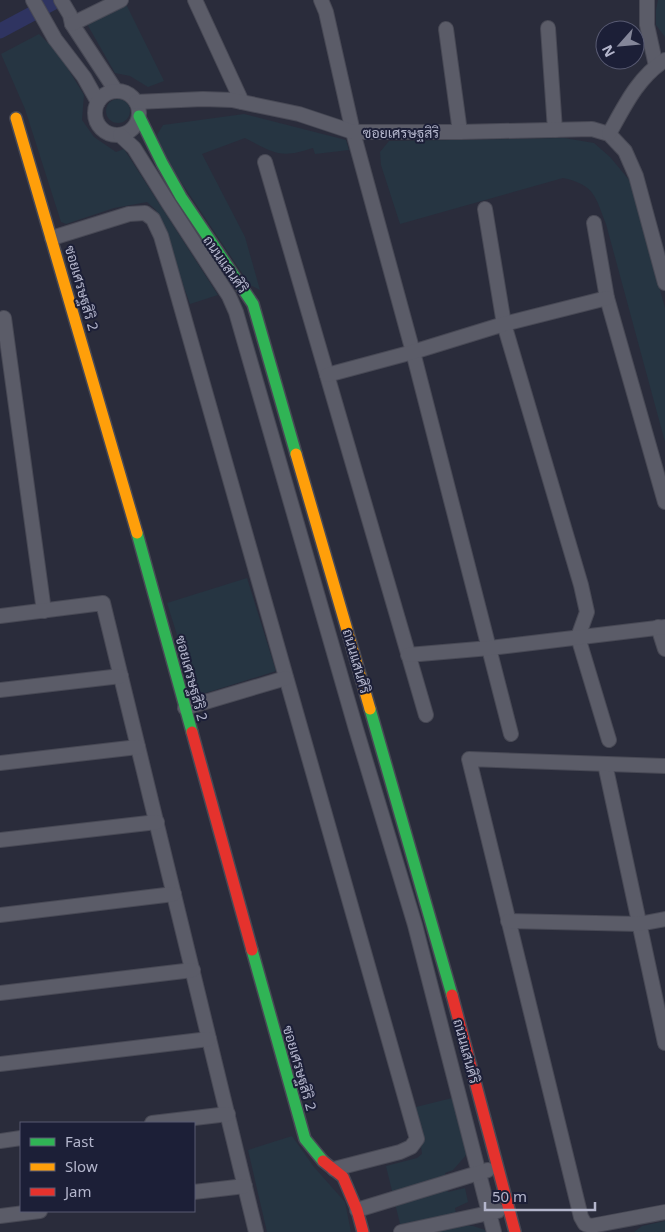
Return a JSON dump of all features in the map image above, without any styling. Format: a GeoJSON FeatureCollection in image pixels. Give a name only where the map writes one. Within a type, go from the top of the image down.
{"type":"FeatureCollection","features":[{"type":"Feature","properties":{"kind":"street"},"geometry":{"type":"LineString","coordinates":[[33,0],[54,39],[84,77],[98,102]]}},
{"type":"Feature","properties":{"kind":"street"},"geometry":{"type":"LineString","coordinates":[[61,0],[71,20],[116,91]]}},
{"type":"Feature","properties":{"kind":"street"},"geometry":{"type":"LineString","coordinates":[[71,20],[121,0]]}},
{"type":"Feature","properties":{"kind":"street"},"geometry":{"type":"LineString","coordinates":[[195,0],[242,102]]}},
{"type":"Feature","properties":{"kind":"street"},"geometry":{"type":"LineString","coordinates":[[321,0],[326,12],[353,132],[413,352],[512,734]]}},
{"type":"Feature","properties":{"kind":"street"},"geometry":{"type":"LineString","coordinates":[[647,0],[646,25],[660,63],[633,90],[609,134],[625,151],[636,176],[665,283]]}},
{"type":"Feature","properties":{"kind":"street"},"geometry":{"type":"LineString","coordinates":[[548,28],[555,130]]}},
{"type":"Feature","properties":{"kind":"street"},"geometry":{"type":"LineString","coordinates":[[446,29],[460,132]]}},
{"type":"Feature","properties":{"kind":"street"},"geometry":{"type":"LineString","coordinates":[[116,91],[130,96],[138,109],[133,128],[120,135],[107,132],[97,122],[95,116],[98,102],[109,92],[116,91]]}},
{"type":"Feature","properties":{"kind":"street","name":"ซอยเศรษฐสิริ"},"geometry":{"type":"LineString","coordinates":[[138,109],[203,99],[242,102],[299,114],[353,132],[592,129],[609,134]]}},
{"type":"Feature","properties":{"kind":"street","name":"ถนนแสนศิริ"},"geometry":{"type":"LineString","coordinates":[[138,109],[171,183],[236,312],[403,884],[480,1172],[494,1232]]}},
{"type":"Feature","properties":{"kind":"street","name":"ซอยเศรษฐสิริ 2"},"geometry":{"type":"LineString","coordinates":[[16,118],[125,490],[305,1139],[323,1161],[343,1177],[357,1210],[363,1232]]}},
{"type":"Feature","properties":{"kind":"street","name":"ถนนแสนศิริ"},"geometry":{"type":"LineString","coordinates":[[120,135],[134,148],[199,237],[239,280],[253,304],[457,1011],[515,1232]]}},
{"type":"Feature","properties":{"kind":"street"},"geometry":{"type":"LineString","coordinates":[[265,162],[426,715]]}},
{"type":"Feature","properties":{"kind":"street"},"geometry":{"type":"LineString","coordinates":[[485,209],[504,324],[581,585],[587,612],[578,636],[609,740]]}},
{"type":"Feature","properties":{"kind":"street"},"geometry":{"type":"LineString","coordinates":[[52,238],[129,214],[145,213],[152,219],[161,236],[417,1139],[411,1147],[400,1152],[334,1170]]}},
{"type":"Feature","properties":{"kind":"street"},"geometry":{"type":"LineString","coordinates":[[594,223],[607,298],[665,502]]}},
{"type":"Feature","properties":{"kind":"street"},"geometry":{"type":"LineString","coordinates":[[327,375],[413,352],[504,324],[607,298]]}},
{"type":"Feature","properties":{"kind":"street"},"geometry":{"type":"LineString","coordinates":[[4,318],[44,611]]}},
{"type":"Feature","properties":{"kind":"street"},"geometry":{"type":"LineString","coordinates":[[250,359],[267,355]]}},
{"type":"Feature","properties":{"kind":"street"},"geometry":{"type":"LineString","coordinates":[[0,616],[103,603],[256,1232]]}},
{"type":"Feature","properties":{"kind":"street"},"geometry":{"type":"LineString","coordinates":[[326,618],[343,613]]}},
{"type":"Feature","properties":{"kind":"street"},"geometry":{"type":"LineString","coordinates":[[408,655],[490,648],[661,627],[665,649]]}},
{"type":"Feature","properties":{"kind":"street"},"geometry":{"type":"LineString","coordinates":[[0,690],[121,676]]}},
{"type":"Feature","properties":{"kind":"street"},"geometry":{"type":"LineString","coordinates":[[185,708],[286,678]]}},
{"type":"Feature","properties":{"kind":"street"},"geometry":{"type":"LineString","coordinates":[[0,763],[138,747]]}},
{"type":"Feature","properties":{"kind":"street"},"geometry":{"type":"LineString","coordinates":[[665,766],[469,759],[581,1215],[585,1224],[591,1226],[624,1226],[665,1212]]}},
{"type":"Feature","properties":{"kind":"street"},"geometry":{"type":"LineString","coordinates":[[605,764],[665,1043]]}},
{"type":"Feature","properties":{"kind":"street"},"geometry":{"type":"LineString","coordinates":[[0,840],[156,822]]}},
{"type":"Feature","properties":{"kind":"street"},"geometry":{"type":"LineString","coordinates":[[403,884],[420,880]]}},
{"type":"Feature","properties":{"kind":"street"},"geometry":{"type":"LineString","coordinates":[[0,915],[174,894]]}},
{"type":"Feature","properties":{"kind":"street"},"geometry":{"type":"LineString","coordinates":[[508,921],[639,924],[665,919]]}},
{"type":"Feature","properties":{"kind":"street"},"geometry":{"type":"LineString","coordinates":[[0,993],[192,970]]}},
{"type":"Feature","properties":{"kind":"street"},"geometry":{"type":"LineString","coordinates":[[439,1016],[457,1011]]}},
{"type":"Feature","properties":{"kind":"street"},"geometry":{"type":"LineString","coordinates":[[0,1064],[210,1040]]}},
{"type":"Feature","properties":{"kind":"street"},"geometry":{"type":"LineString","coordinates":[[160,1122],[228,1114]]}},
{"type":"Feature","properties":{"kind":"street"},"geometry":{"type":"LineString","coordinates":[[0,1141],[20,1138]]}},
{"type":"Feature","properties":{"kind":"street"},"geometry":{"type":"LineString","coordinates":[[357,1210],[498,1168]]}},
{"type":"Feature","properties":{"kind":"street"},"geometry":{"type":"LineString","coordinates":[[195,1192],[245,1186]]}},
{"type":"Feature","properties":{"kind":"street"},"geometry":{"type":"LineString","coordinates":[[401,1232],[509,1209]]}},
{"type":"Feature","properties":{"kind":"street"},"geometry":{"type":"LineString","coordinates":[[0,1216],[32,1212]]}},
{"type":"Feature","properties":{"kind":"shaded area"},"geometry":{"type":"Polygon","coordinates":[[[658,0],[665,0],[665,37],[656,25],[658,0]]]}},
{"type":"Feature","properties":{"kind":"shaded area"},"geometry":{"type":"Polygon","coordinates":[[[126,4],[164,81],[148,87],[130,76],[115,73],[87,24],[126,4]]]}},
{"type":"Feature","properties":{"kind":"shaded area"},"geometry":{"type":"Polygon","coordinates":[[[39,34],[59,54],[84,95],[82,120],[94,137],[116,152],[124,149],[218,295],[190,304],[156,210],[147,202],[114,208],[66,224],[61,222],[25,109],[1,54],[39,34]]]}},
{"type":"Feature","properties":{"kind":"shaded area"},"geometry":{"type":"Polygon","coordinates":[[[118,99],[126,103],[130,111],[126,119],[118,123],[110,119],[106,111],[110,103],[118,99]]]}},
{"type":"Feature","properties":{"kind":"shaded area"},"geometry":{"type":"Polygon","coordinates":[[[244,114],[346,140],[349,150],[315,154],[313,148],[285,154],[271,151],[245,138],[202,154],[245,237],[260,290],[250,285],[161,152],[157,135],[163,125],[244,114]]]}},
{"type":"Feature","properties":{"kind":"shaded area"},"geometry":{"type":"Polygon","coordinates":[[[564,138],[594,143],[610,157],[630,181],[665,308],[665,442],[606,224],[596,199],[588,188],[563,178],[400,224],[381,165],[380,152],[389,141],[564,138]]]}},
{"type":"Feature","properties":{"kind":"shaded area"},"geometry":{"type":"Polygon","coordinates":[[[247,578],[276,671],[196,696],[167,603],[247,578]]]}},
{"type":"Feature","properties":{"kind":"shaded area"},"geometry":{"type":"Polygon","coordinates":[[[452,1098],[467,1154],[453,1170],[445,1173],[448,1192],[465,1188],[468,1202],[455,1208],[458,1225],[473,1226],[486,1232],[402,1232],[386,1166],[417,1158],[422,1154],[416,1107],[452,1098]]]}},
{"type":"Feature","properties":{"kind":"shaded area"},"geometry":{"type":"Polygon","coordinates":[[[292,1136],[314,1167],[345,1202],[351,1232],[267,1232],[248,1150],[292,1136]]]}},
{"type":"Feature","properties":{"kind":"shaded area"},"geometry":{"type":"Polygon","coordinates":[[[665,1221],[665,1232],[634,1232],[642,1226],[665,1221]]]}},
{"type":"Feature","properties":{"kind":"waterway"},"geometry":{"type":"LineString","coordinates":[[0,31],[58,0]]}},
{"type":"Feature","properties":{"kind":"traffic: fast"},"geometry":{"type":"LineString","coordinates":[[139,116],[181,197],[253,304],[296,454]]}},
{"type":"Feature","properties":{"kind":"traffic: fast"},"geometry":{"type":"LineString","coordinates":[[137,533],[192,732]]}},
{"type":"Feature","properties":{"kind":"traffic: fast"},"geometry":{"type":"LineString","coordinates":[[370,709],[452,995]]}},
{"type":"Feature","properties":{"kind":"traffic: fast"},"geometry":{"type":"LineString","coordinates":[[252,950],[305,1139],[323,1161]]}},
{"type":"Feature","properties":{"kind":"traffic: slow"},"geometry":{"type":"LineString","coordinates":[[16,118],[137,533]]}},
{"type":"Feature","properties":{"kind":"traffic: slow"},"geometry":{"type":"LineString","coordinates":[[296,454],[370,709]]}},
{"type":"Feature","properties":{"kind":"traffic: jam"},"geometry":{"type":"LineString","coordinates":[[192,732],[252,950]]}},
{"type":"Feature","properties":{"kind":"traffic: jam"},"geometry":{"type":"LineString","coordinates":[[452,995],[515,1232]]}},
{"type":"Feature","properties":{"kind":"traffic: jam"},"geometry":{"type":"LineString","coordinates":[[323,1161],[343,1177],[357,1210],[363,1232]]}}]}
